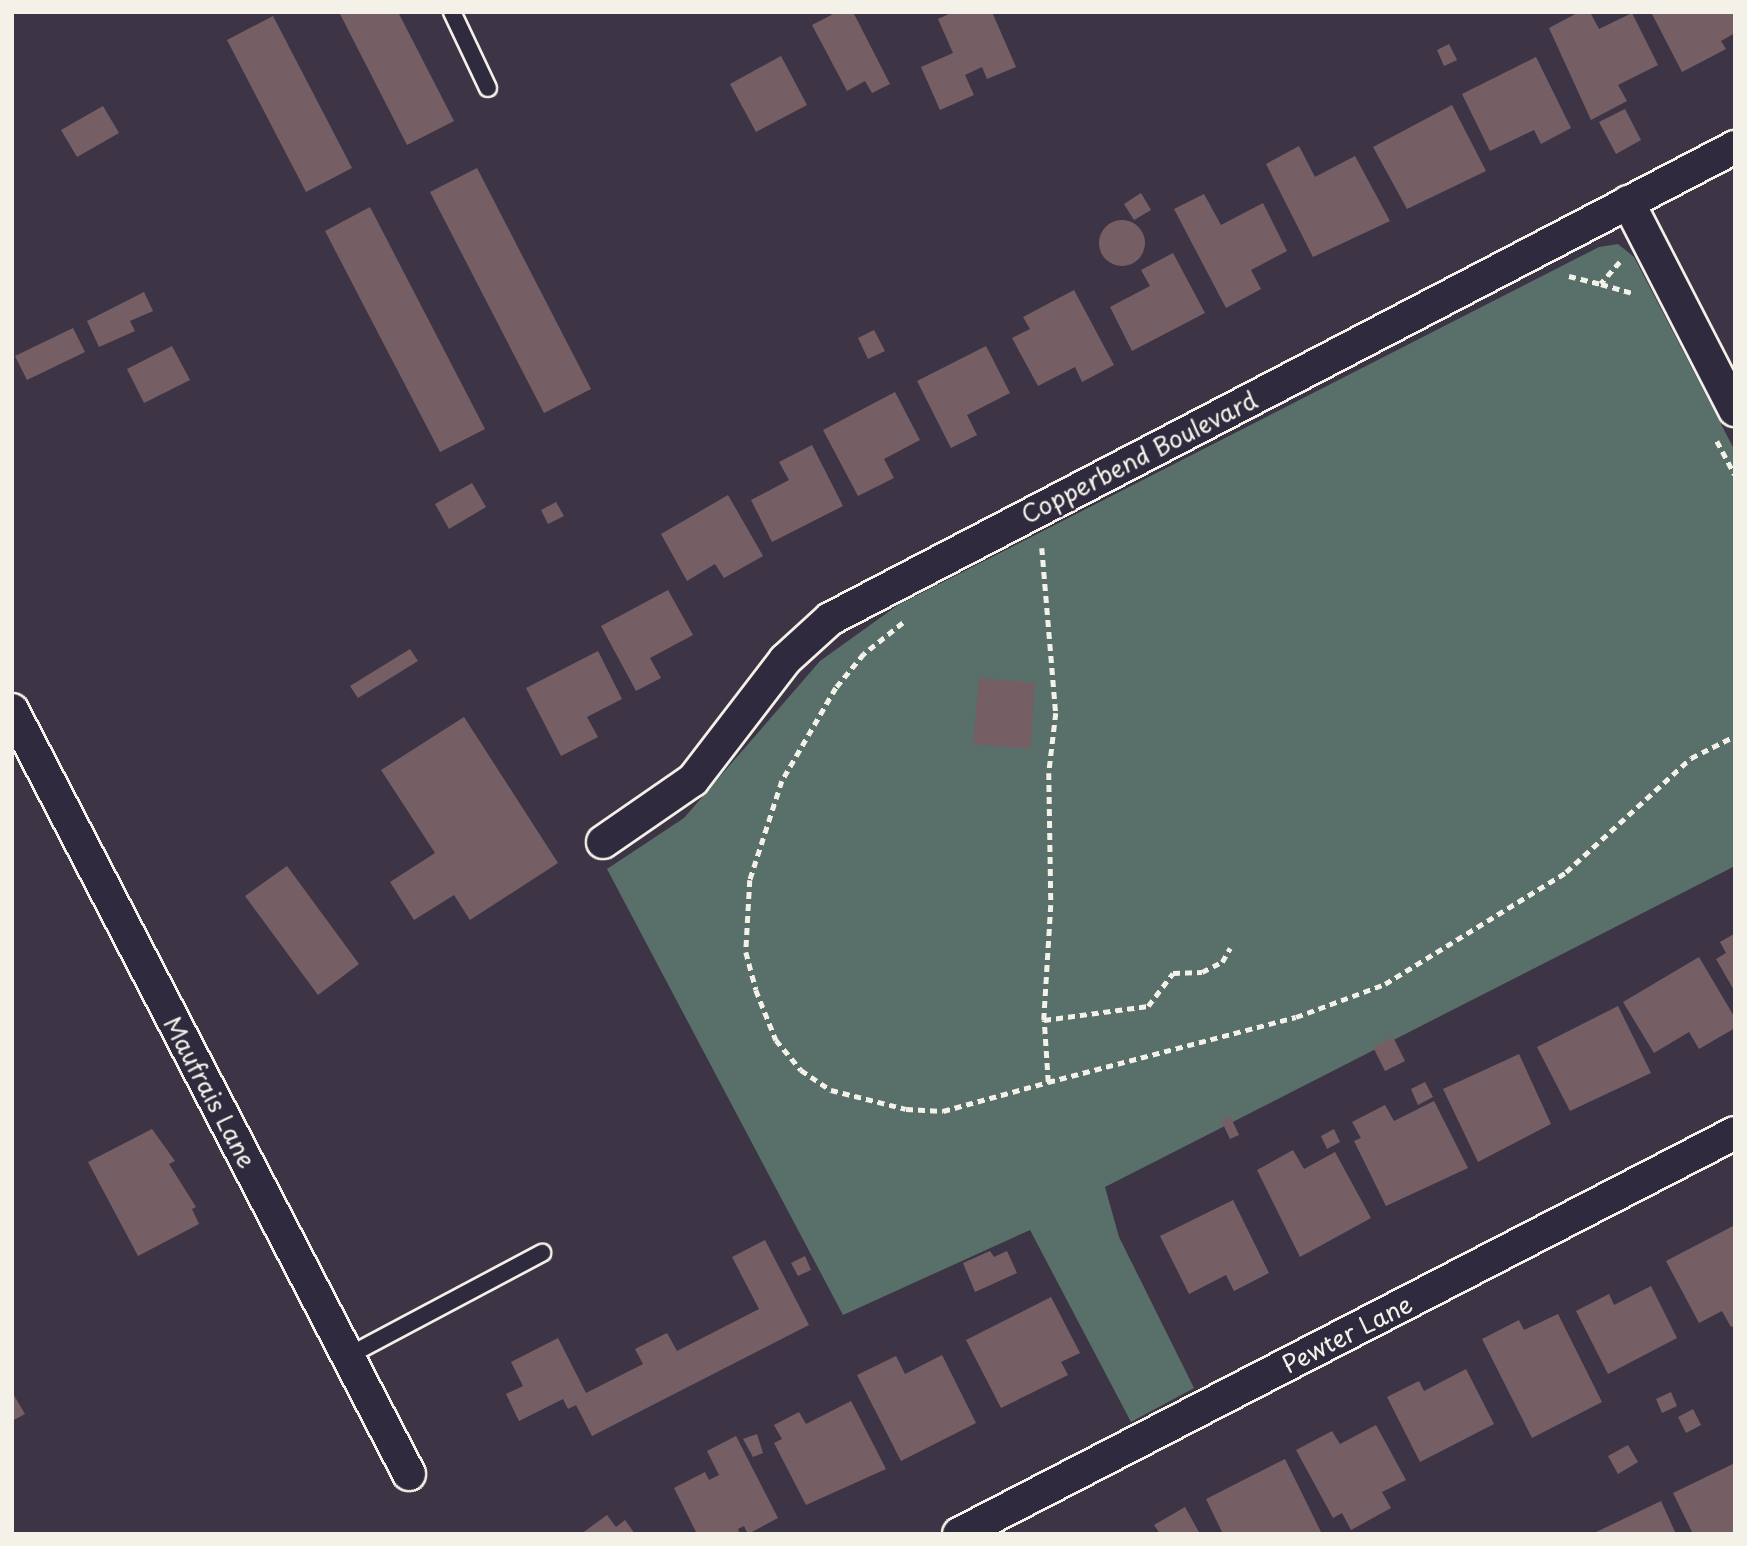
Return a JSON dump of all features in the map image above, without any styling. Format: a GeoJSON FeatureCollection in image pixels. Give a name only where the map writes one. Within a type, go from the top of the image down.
{"type":"FeatureCollection","features":[{"type":"Feature","properties":{"kind":"street","name":"Copperbend Boulevard"},"geometry":{"type":"LineString","coordinates":[[603,842],[693,780],[785,660],[830,619],[1735,147]]}},
{"type":"Feature","properties":{"kind":"street"},"geometry":{"type":"LineString","coordinates":[[1628,202],[1735,410]]}},
{"type":"Feature","properties":{"kind":"street","name":"Maufrais Lane"},"geometry":{"type":"LineString","coordinates":[[12,710],[409,1474]]}},
{"type":"Feature","properties":{"kind":"street","name":"Pewter Lane"},"geometry":{"type":"LineString","coordinates":[[959,1534],[1735,1133]]}},
{"type":"Feature","properties":{"kind":"lane"},"geometry":{"type":"LineString","coordinates":[[452,12],[488,88]]}},
{"type":"Feature","properties":{"kind":"lane"},"geometry":{"type":"LineString","coordinates":[[348,1356],[542,1253]]}},
{"type":"Feature","properties":{"kind":"path"},"geometry":{"type":"LineString","coordinates":[[1560,280],[1572,274],[1601,284]]}},
{"type":"Feature","properties":{"kind":"path"},"geometry":{"type":"LineString","coordinates":[[1028,556],[1051,544]]}},
{"type":"Feature","properties":{"kind":"path"},"geometry":{"type":"LineString","coordinates":[[1040,550],[1056,713],[1049,774],[1051,905],[1044,1020],[1048,1082]]}},
{"type":"Feature","properties":{"kind":"path"},"geometry":{"type":"LineString","coordinates":[[915,616],[864,654],[836,688],[782,780],[750,880],[746,952],[756,990],[776,1040],[801,1070],[831,1090],[873,1104],[943,1111],[1296,1017],[1385,984],[1566,872],[1690,758],[1735,736]]}},
{"type":"Feature","properties":{"kind":"path"},"geometry":{"type":"LineString","coordinates":[[1044,1020],[1148,1006],[1172,973],[1202,972],[1222,962],[1230,948]]}},
{"type":"Feature","properties":{"kind":"green space"},"geometry":{"type":"Polygon","coordinates":[[[1618,244],[1634,257],[1735,451],[1735,866],[1105,1187],[1119,1237],[1194,1388],[1131,1422],[1030,1230],[843,1315],[607,869],[684,818],[820,661],[898,605],[1599,247],[1618,244]]]}},
{"type":"Feature","properties":{"kind":"building"},"geometry":{"type":"Polygon","coordinates":[[[339,12],[398,12],[454,121],[407,145],[339,12]]]}},
{"type":"Feature","properties":{"kind":"building"},"geometry":{"type":"Polygon","coordinates":[[[837,12],[853,12],[890,84],[872,93],[865,81],[847,91],[812,25],[837,12]]]}},
{"type":"Feature","properties":{"kind":"building"},"geometry":{"type":"Polygon","coordinates":[[[953,12],[992,12],[1016,67],[987,79],[982,67],[965,75],[974,95],[940,110],[921,67],[953,53],[938,19],[953,12]]]}},
{"type":"Feature","properties":{"kind":"building"},"geometry":{"type":"Polygon","coordinates":[[[1579,12],[1590,12],[1599,29],[1632,13],[1658,65],[1618,85],[1627,101],[1591,120],[1549,28],[1579,12]]]}},
{"type":"Feature","properties":{"kind":"building"},"geometry":{"type":"Polygon","coordinates":[[[1651,12],[1735,12],[1735,33],[1721,41],[1726,49],[1682,72],[1651,12]]]}},
{"type":"Feature","properties":{"kind":"building"},"geometry":{"type":"Polygon","coordinates":[[[273,16],[352,168],[306,192],[227,40],[273,16]]]}},
{"type":"Feature","properties":{"kind":"building"},"geometry":{"type":"Polygon","coordinates":[[[1449,44],[1457,60],[1444,66],[1437,50],[1449,44]]]}},
{"type":"Feature","properties":{"kind":"building"},"geometry":{"type":"Polygon","coordinates":[[[781,56],[807,105],[756,132],[730,84],[781,56]]]}},
{"type":"Feature","properties":{"kind":"building"},"geometry":{"type":"Polygon","coordinates":[[[1536,57],[1571,128],[1541,144],[1534,130],[1490,151],[1462,94],[1536,57]]]}},
{"type":"Feature","properties":{"kind":"building"},"geometry":{"type":"Polygon","coordinates":[[[1452,105],[1486,171],[1407,209],[1373,147],[1452,105]]]}},
{"type":"Feature","properties":{"kind":"building"},"geometry":{"type":"Polygon","coordinates":[[[103,106],[119,133],[77,157],[61,130],[103,106]]]}},
{"type":"Feature","properties":{"kind":"building"},"geometry":{"type":"Polygon","coordinates":[[[1625,109],[1641,140],[1616,154],[1599,122],[1625,109]]]}},
{"type":"Feature","properties":{"kind":"building"},"geometry":{"type":"Polygon","coordinates":[[[1299,146],[1315,177],[1355,156],[1390,221],[1313,257],[1266,164],[1299,146]]]}},
{"type":"Feature","properties":{"kind":"building"},"geometry":{"type":"Polygon","coordinates":[[[477,168],[591,389],[544,413],[430,192],[477,168]]]}},
{"type":"Feature","properties":{"kind":"building"},"geometry":{"type":"Polygon","coordinates":[[[1141,193],[1151,210],[1134,220],[1124,204],[1141,193]]]}},
{"type":"Feature","properties":{"kind":"building"},"geometry":{"type":"Polygon","coordinates":[[[1204,194],[1221,225],[1263,203],[1287,251],[1251,270],[1261,289],[1226,308],[1174,209],[1204,194]]]}},
{"type":"Feature","properties":{"kind":"building"},"geometry":{"type":"Polygon","coordinates":[[[370,207],[485,429],[440,452],[325,231],[370,207]]]}},
{"type":"Feature","properties":{"kind":"building"},"geometry":{"type":"Polygon","coordinates":[[[1122,220],[1138,227],[1145,243],[1138,259],[1122,266],[1106,259],[1099,243],[1106,227],[1122,220]]]}},
{"type":"Feature","properties":{"kind":"building"},"geometry":{"type":"Polygon","coordinates":[[[1173,253],[1205,313],[1132,351],[1110,307],[1150,286],[1141,270],[1173,253]]]}},
{"type":"Feature","properties":{"kind":"building"},"geometry":{"type":"Polygon","coordinates":[[[1074,290],[1114,365],[1082,382],[1075,367],[1038,386],[1012,338],[1030,329],[1023,317],[1074,290]]]}},
{"type":"Feature","properties":{"kind":"building"},"geometry":{"type":"Polygon","coordinates":[[[144,292],[153,311],[130,321],[135,331],[99,347],[87,321],[144,292]]]}},
{"type":"Feature","properties":{"kind":"building"},"geometry":{"type":"Polygon","coordinates":[[[73,328],[85,352],[27,380],[15,356],[73,328]]]}},
{"type":"Feature","properties":{"kind":"building"},"geometry":{"type":"Polygon","coordinates":[[[874,330],[885,351],[868,359],[858,338],[874,330]]]}},
{"type":"Feature","properties":{"kind":"building"},"geometry":{"type":"Polygon","coordinates":[[[172,346],[190,380],[144,403],[127,369],[172,346]]]}},
{"type":"Feature","properties":{"kind":"building"},"geometry":{"type":"Polygon","coordinates":[[[986,346],[1010,393],[967,415],[977,435],[951,448],[917,381],[986,346]]]}},
{"type":"Feature","properties":{"kind":"building"},"geometry":{"type":"Polygon","coordinates":[[[895,392],[920,440],[884,459],[894,478],[858,496],[823,430],[895,392]]]}},
{"type":"Feature","properties":{"kind":"building"},"geometry":{"type":"Polygon","coordinates":[[[812,445],[843,506],[772,542],[751,500],[789,480],[779,462],[812,445]]]}},
{"type":"Feature","properties":{"kind":"building"},"geometry":{"type":"Polygon","coordinates":[[[472,483],[486,507],[449,529],[435,504],[472,483]]]}},
{"type":"Feature","properties":{"kind":"building"},"geometry":{"type":"Polygon","coordinates":[[[728,495],[763,556],[724,578],[715,564],[687,581],[661,534],[728,495]]]}},
{"type":"Feature","properties":{"kind":"building"},"geometry":{"type":"Polygon","coordinates":[[[556,502],[564,516],[548,524],[541,510],[556,502]]]}},
{"type":"Feature","properties":{"kind":"building"},"geometry":{"type":"Polygon","coordinates":[[[668,590],[693,635],[650,658],[661,678],[636,691],[601,626],[668,590]]]}},
{"type":"Feature","properties":{"kind":"building"},"geometry":{"type":"Polygon","coordinates":[[[410,649],[418,661],[358,698],[350,686],[410,649]]]}},
{"type":"Feature","properties":{"kind":"building"},"geometry":{"type":"Polygon","coordinates":[[[598,651],[622,699],[587,717],[598,737],[561,756],[526,688],[598,651]]]}},
{"type":"Feature","properties":{"kind":"building"},"geometry":{"type":"Polygon","coordinates":[[[979,678],[1035,683],[1030,749],[973,744],[979,678]]]}},
{"type":"Feature","properties":{"kind":"building"},"geometry":{"type":"Polygon","coordinates":[[[464,717],[558,863],[470,920],[454,895],[414,920],[390,882],[435,853],[381,770],[464,717]]]}},
{"type":"Feature","properties":{"kind":"building"},"geometry":{"type":"Polygon","coordinates":[[[287,866],[359,964],[318,995],[245,896],[287,866]]]}},
{"type":"Feature","properties":{"kind":"building"},"geometry":{"type":"Polygon","coordinates":[[[1734,934],[1735,992],[1716,959],[1726,953],[1720,942],[1734,934]]]}},
{"type":"Feature","properties":{"kind":"building"},"geometry":{"type":"Polygon","coordinates":[[[1699,957],[1735,1018],[1735,1028],[1699,1049],[1689,1032],[1654,1053],[1623,1002],[1699,957]]]}},
{"type":"Feature","properties":{"kind":"building"},"geometry":{"type":"Polygon","coordinates":[[[1618,1006],[1651,1073],[1570,1111],[1537,1047],[1618,1006]]]}},
{"type":"Feature","properties":{"kind":"building"},"geometry":{"type":"Polygon","coordinates":[[[1393,1037],[1405,1061],[1385,1071],[1373,1047],[1393,1037]]]}},
{"type":"Feature","properties":{"kind":"building"},"geometry":{"type":"Polygon","coordinates":[[[1519,1054],[1551,1124],[1478,1162],[1443,1089],[1519,1054]]]}},
{"type":"Feature","properties":{"kind":"building"},"geometry":{"type":"Polygon","coordinates":[[[1425,1082],[1433,1097],[1418,1105],[1411,1089],[1425,1082]]]}},
{"type":"Feature","properties":{"kind":"building"},"geometry":{"type":"Polygon","coordinates":[[[1434,1101],[1468,1168],[1386,1206],[1354,1141],[1361,1138],[1352,1122],[1385,1105],[1394,1121],[1434,1101]]]}},
{"type":"Feature","properties":{"kind":"building"},"geometry":{"type":"Polygon","coordinates":[[[1230,1116],[1239,1135],[1230,1139],[1221,1120],[1230,1116]]]}},
{"type":"Feature","properties":{"kind":"building"},"geometry":{"type":"Polygon","coordinates":[[[152,1129],[175,1161],[169,1164],[196,1207],[192,1209],[199,1224],[138,1256],[88,1162],[152,1129]]]}},
{"type":"Feature","properties":{"kind":"building"},"geometry":{"type":"Polygon","coordinates":[[[1334,1129],[1340,1142],[1327,1149],[1321,1136],[1334,1129]]]}},
{"type":"Feature","properties":{"kind":"building"},"geometry":{"type":"Polygon","coordinates":[[[1293,1150],[1304,1169],[1335,1152],[1371,1218],[1300,1257],[1257,1170],[1293,1150]]]}},
{"type":"Feature","properties":{"kind":"building"},"geometry":{"type":"Polygon","coordinates":[[[1233,1200],[1269,1273],[1234,1291],[1226,1275],[1189,1294],[1160,1236],[1233,1200]]]}},
{"type":"Feature","properties":{"kind":"building"},"geometry":{"type":"Polygon","coordinates":[[[1735,1225],[1735,1325],[1731,1327],[1722,1311],[1699,1323],[1666,1261],[1735,1225]]]}},
{"type":"Feature","properties":{"kind":"building"},"geometry":{"type":"Polygon","coordinates":[[[765,1240],[809,1325],[592,1436],[576,1405],[568,1409],[563,1399],[519,1421],[506,1394],[523,1386],[511,1362],[558,1338],[586,1393],[643,1364],[635,1349],[667,1333],[677,1351],[759,1309],[732,1257],[765,1240]]]}},
{"type":"Feature","properties":{"kind":"building"},"geometry":{"type":"Polygon","coordinates":[[[990,1251],[994,1257],[1007,1251],[1017,1273],[975,1292],[963,1263],[990,1251]]]}},
{"type":"Feature","properties":{"kind":"building"},"geometry":{"type":"Polygon","coordinates":[[[805,1256],[811,1270],[798,1276],[791,1263],[805,1256]]]}},
{"type":"Feature","properties":{"kind":"building"},"geometry":{"type":"Polygon","coordinates":[[[1651,1286],[1677,1338],[1608,1374],[1576,1311],[1609,1294],[1614,1305],[1651,1286]]]}},
{"type":"Feature","properties":{"kind":"building"},"geometry":{"type":"Polygon","coordinates":[[[1051,1297],[1080,1353],[1061,1362],[1068,1375],[1001,1408],[966,1340],[1051,1297]]]}},
{"type":"Feature","properties":{"kind":"building"},"geometry":{"type":"Polygon","coordinates":[[[1558,1314],[1602,1402],[1532,1438],[1482,1339],[1519,1320],[1524,1330],[1558,1314]]]}},
{"type":"Feature","properties":{"kind":"building"},"geometry":{"type":"Polygon","coordinates":[[[942,1355],[976,1423],[901,1461],[857,1375],[896,1356],[905,1374],[942,1355]]]}},
{"type":"Feature","properties":{"kind":"building"},"geometry":{"type":"Polygon","coordinates":[[[1466,1369],[1494,1424],[1420,1462],[1387,1397],[1419,1381],[1424,1391],[1466,1369]]]}},
{"type":"Feature","properties":{"kind":"building"},"geometry":{"type":"Polygon","coordinates":[[[12,1392],[25,1414],[12,1421],[12,1392]]]}},
{"type":"Feature","properties":{"kind":"building"},"geometry":{"type":"Polygon","coordinates":[[[1671,1392],[1677,1406],[1662,1413],[1656,1399],[1671,1392]]]}},
{"type":"Feature","properties":{"kind":"building"},"geometry":{"type":"Polygon","coordinates":[[[851,1401],[886,1469],[806,1505],[774,1443],[782,1439],[774,1425],[799,1412],[806,1424],[851,1401]]]}},
{"type":"Feature","properties":{"kind":"building"},"geometry":{"type":"Polygon","coordinates":[[[1693,1409],[1701,1425],[1686,1433],[1678,1417],[1693,1409]]]}},
{"type":"Feature","properties":{"kind":"building"},"geometry":{"type":"Polygon","coordinates":[[[1376,1425],[1406,1480],[1382,1492],[1391,1508],[1351,1530],[1342,1513],[1333,1518],[1296,1450],[1332,1431],[1340,1444],[1376,1425]]]}},
{"type":"Feature","properties":{"kind":"building"},"geometry":{"type":"Polygon","coordinates":[[[757,1434],[763,1453],[753,1457],[743,1439],[757,1434]]]}},
{"type":"Feature","properties":{"kind":"building"},"geometry":{"type":"Polygon","coordinates":[[[736,1436],[778,1518],[748,1534],[744,1526],[738,1529],[740,1534],[697,1534],[674,1488],[705,1472],[709,1480],[719,1475],[707,1451],[736,1436]]]}},
{"type":"Feature","properties":{"kind":"building"},"geometry":{"type":"Polygon","coordinates":[[[1628,1445],[1638,1462],[1618,1474],[1608,1456],[1628,1445]]]}},
{"type":"Feature","properties":{"kind":"building"},"geometry":{"type":"Polygon","coordinates":[[[1285,1459],[1322,1534],[1223,1534],[1206,1499],[1285,1459]]]}},
{"type":"Feature","properties":{"kind":"building"},"geometry":{"type":"Polygon","coordinates":[[[1735,1463],[1735,1534],[1693,1534],[1673,1493],[1735,1463]]]}},
{"type":"Feature","properties":{"kind":"building"},"geometry":{"type":"Polygon","coordinates":[[[1661,1501],[1676,1534],[1592,1534],[1661,1501]]]}},
{"type":"Feature","properties":{"kind":"building"},"geometry":{"type":"Polygon","coordinates":[[[1185,1507],[1200,1534],[1160,1534],[1154,1525],[1185,1507]]]}},
{"type":"Feature","properties":{"kind":"building"},"geometry":{"type":"Polygon","coordinates":[[[607,1515],[616,1527],[625,1520],[635,1534],[581,1534],[607,1515]]]}}]}
